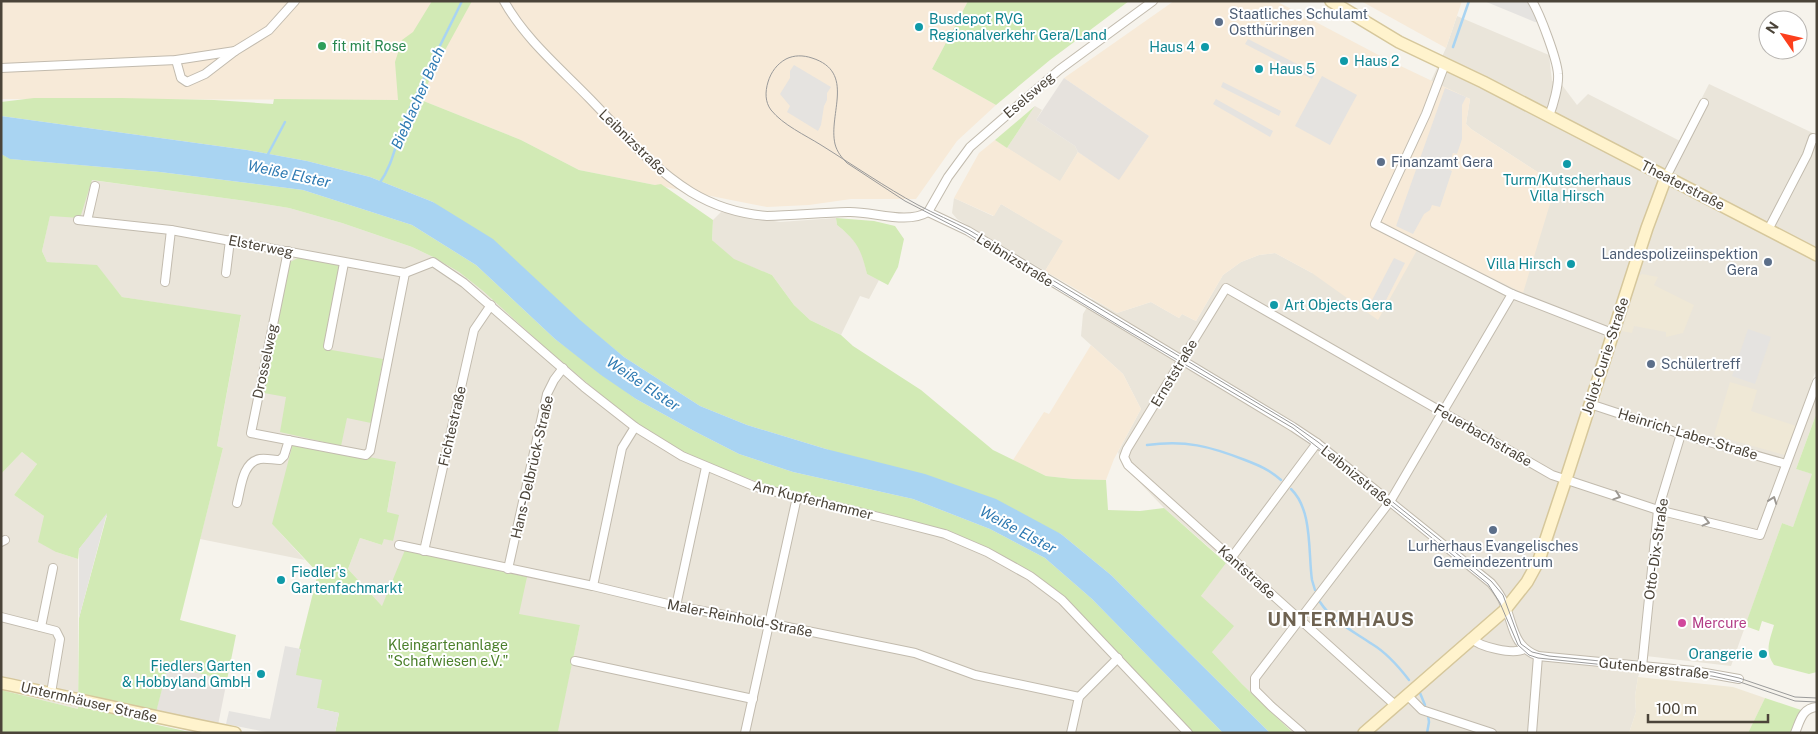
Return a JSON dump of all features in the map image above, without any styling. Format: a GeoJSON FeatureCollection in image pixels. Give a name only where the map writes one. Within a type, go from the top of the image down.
{"type":"FeatureCollection","features":[{"type":"Feature","properties":{"kind":"main road","name":"Theaterstraße"},"geometry":{"type":"LineString","coordinates":[[1331,1],[1380,32],[1549,116],[1817,254]]}},
{"type":"Feature","properties":{"kind":"main road","name":"Joliot-Curie-Straße"},"geometry":{"type":"LineString","coordinates":[[1364,733],[1506,608],[1520,592],[1536,567],[1647,228],[1666,177]]}},
{"type":"Feature","properties":{"kind":"main road","name":"Untermhäuser Straße"},"geometry":{"type":"LineString","coordinates":[[1,683],[123,711],[235,733]]}},
{"type":"Feature","properties":{"kind":"street"},"geometry":{"type":"LineString","coordinates":[[176,60],[181,78],[187,82],[205,74],[235,51],[269,30],[296,1]]}},
{"type":"Feature","properties":{"kind":"street","name":"Eselsweg"},"geometry":{"type":"LineString","coordinates":[[928,212],[948,177],[970,147],[1058,70],[1153,1]]}},
{"type":"Feature","properties":{"kind":"street"},"geometry":{"type":"LineString","coordinates":[[1532,1],[1542,22],[1558,75],[1553,108],[1549,116]]}},
{"type":"Feature","properties":{"kind":"street","name":"Leibnizstraße"},"geometry":{"type":"LineString","coordinates":[[508,3],[521,27],[539,47],[659,169],[692,193],[714,204],[754,215],[851,212],[904,217],[921,215],[928,212],[968,231],[1293,427],[1317,443],[1491,583],[1506,608],[1517,639],[1524,649]]}},
{"type":"Feature","properties":{"kind":"street"},"geometry":{"type":"LineString","coordinates":[[1,68],[176,60],[235,51]]}},
{"type":"Feature","properties":{"kind":"street"},"geometry":{"type":"LineString","coordinates":[[1445,64],[1426,114],[1375,224],[1512,294],[1612,333]]}},
{"type":"Feature","properties":{"kind":"street","name":"Joliot-Curie-Straße"},"geometry":{"type":"LineString","coordinates":[[1666,177],[1704,102]]}},
{"type":"Feature","properties":{"kind":"street"},"geometry":{"type":"LineString","coordinates":[[1768,230],[1815,139]]}},
{"type":"Feature","properties":{"kind":"street"},"geometry":{"type":"LineString","coordinates":[[87,221],[95,186]]}},
{"type":"Feature","properties":{"kind":"street","name":"Elsterweg"},"geometry":{"type":"LineString","coordinates":[[78,220],[171,230],[405,273]]}},
{"type":"Feature","properties":{"kind":"street"},"geometry":{"type":"LineString","coordinates":[[166,282],[171,230]]}},
{"type":"Feature","properties":{"kind":"street"},"geometry":{"type":"LineString","coordinates":[[226,273],[230,240]]}},
{"type":"Feature","properties":{"kind":"street","name":"Drosselweg"},"geometry":{"type":"LineString","coordinates":[[288,251],[251,432],[366,455],[370,451],[405,273]]}},
{"type":"Feature","properties":{"kind":"street"},"geometry":{"type":"LineString","coordinates":[[328,346],[344,262]]}},
{"type":"Feature","properties":{"kind":"street","name":"Am Kupferhammer"},"geometry":{"type":"LineString","coordinates":[[405,273],[433,262],[464,283],[491,305],[563,368],[635,427],[682,456],[756,487],[945,534],[986,552],[1030,576],[1062,600],[1188,733]]}},
{"type":"Feature","properties":{"kind":"street","name":"Ernststraße"},"geometry":{"type":"LineString","coordinates":[[1124,457],[1127,449],[1226,288]]}},
{"type":"Feature","properties":{"kind":"street","name":"Feuerbachstraße"},"geometry":{"type":"LineString","coordinates":[[1226,288],[1552,474],[1658,510],[1760,535],[1786,464]]}},
{"type":"Feature","properties":{"kind":"street"},"geometry":{"type":"LineString","coordinates":[[1302,733],[1255,690],[1255,678],[1390,502],[1512,294]]}},
{"type":"Feature","properties":{"kind":"street","name":"Fichtestraße"},"geometry":{"type":"LineString","coordinates":[[424,551],[474,330],[491,305]]}},
{"type":"Feature","properties":{"kind":"street","name":"Hans-Delbrück-Straße"},"geometry":{"type":"LineString","coordinates":[[508,569],[547,394],[563,368]]}},
{"type":"Feature","properties":{"kind":"street"},"geometry":{"type":"LineString","coordinates":[[1786,464],[1817,382]]}},
{"type":"Feature","properties":{"kind":"street","name":"Heinrich-Laber-Straße"},"geometry":{"type":"LineString","coordinates":[[1590,404],[1681,434],[1786,464]]}},
{"type":"Feature","properties":{"kind":"street"},"geometry":{"type":"LineString","coordinates":[[593,586],[622,448],[635,427]]}},
{"type":"Feature","properties":{"kind":"street","name":"Otto-Dix-Straße"},"geometry":{"type":"LineString","coordinates":[[1642,666],[1658,510],[1681,434]]}},
{"type":"Feature","properties":{"kind":"street"},"geometry":{"type":"LineString","coordinates":[[237,502],[247,468],[252,462],[260,458],[280,460],[284,456],[289,440]]}},
{"type":"Feature","properties":{"kind":"street"},"geometry":{"type":"LineString","coordinates":[[1232,557],[1317,443]]}},
{"type":"Feature","properties":{"kind":"street","name":"Kantstraße"},"geometry":{"type":"LineString","coordinates":[[1124,457],[1128,465],[1395,705]]}},
{"type":"Feature","properties":{"kind":"street"},"geometry":{"type":"LineString","coordinates":[[676,606],[706,467]]}},
{"type":"Feature","properties":{"kind":"street"},"geometry":{"type":"LineString","coordinates":[[748,732],[753,699],[797,497]]}},
{"type":"Feature","properties":{"kind":"street","name":"Maler-Reinhold-Straße"},"geometry":{"type":"LineString","coordinates":[[399,545],[593,586],[676,606],[915,653],[975,675],[1078,697]]}},
{"type":"Feature","properties":{"kind":"street"},"geometry":{"type":"LineString","coordinates":[[41,626],[53,568]]}},
{"type":"Feature","properties":{"kind":"street"},"geometry":{"type":"LineString","coordinates":[[1,617],[56,631],[60,639],[51,693]]}},
{"type":"Feature","properties":{"kind":"street"},"geometry":{"type":"LineString","coordinates":[[1471,638],[1474,642],[1498,649],[1515,652],[1524,649],[1538,656],[1532,733]]}},
{"type":"Feature","properties":{"kind":"street","name":"Gutenbergstraße"},"geometry":{"type":"LineString","coordinates":[[1538,656],[1694,671],[1739,679]]}},
{"type":"Feature","properties":{"kind":"street"},"geometry":{"type":"LineString","coordinates":[[1071,733],[1078,697],[1118,658]]}},
{"type":"Feature","properties":{"kind":"street"},"geometry":{"type":"LineString","coordinates":[[575,661],[753,699]]}},
{"type":"Feature","properties":{"kind":"street"},"geometry":{"type":"LineString","coordinates":[[1406,695],[1422,710],[1492,733]]}},
{"type":"Feature","properties":{"kind":"street"},"geometry":{"type":"LineString","coordinates":[[1795,733],[1806,709],[1817,707]]}},
{"type":"Feature","properties":{"kind":"shaded area"},"geometry":{"type":"Polygon","coordinates":[[[1,1],[968,1],[932,69],[996,105],[957,141],[916,199],[851,199],[809,205],[767,207],[579,170],[521,140],[421,100],[1,99],[1,1]]]}},
{"type":"Feature","properties":{"kind":"shaded area"},"geometry":{"type":"Polygon","coordinates":[[[1174,1],[1276,1],[1388,60],[1470,99],[1466,124],[1471,129],[1556,184],[1523,293],[1421,243],[1378,320],[1312,273],[1275,253],[1259,255],[1241,262],[1223,275],[1196,321],[1182,314],[1179,318],[1151,302],[1117,313],[1045,271],[1063,241],[1001,204],[994,216],[954,198],[979,153],[995,140],[1060,181],[1078,152],[1119,179],[1149,136],[1064,78],[1174,1]]]}},
{"type":"Feature","properties":{"kind":"shaded area"},"geometry":{"type":"Polygon","coordinates":[[[1361,1],[1462,1],[1446,48],[1361,1]]]}},
{"type":"Feature","properties":{"kind":"shaded area"},"geometry":{"type":"Polygon","coordinates":[[[1484,1],[1528,1],[1540,23],[1535,22],[1484,1]]]}},
{"type":"Feature","properties":{"kind":"shaded area"},"geometry":{"type":"Polygon","coordinates":[[[1457,16],[1549,55],[1552,81],[1562,85],[1577,105],[1588,94],[1680,141],[1709,84],[1817,135],[1817,368],[1811,383],[1817,385],[1817,412],[1796,469],[1813,474],[1793,527],[1782,523],[1731,666],[1646,656],[1638,677],[1635,696],[1636,712],[1629,733],[1293,733],[1212,652],[1201,596],[1226,562],[1164,508],[1123,465],[1118,452],[1141,409],[1123,374],[1081,336],[1083,314],[1092,299],[1117,313],[1151,302],[1179,318],[1182,314],[1196,321],[1223,275],[1241,262],[1259,255],[1275,253],[1312,273],[1421,242],[1556,184],[1471,129],[1466,124],[1470,99],[1431,81],[1446,48],[1457,16]]]}},
{"type":"Feature","properties":{"kind":"shaded area"},"geometry":{"type":"Polygon","coordinates":[[[1248,39],[1315,73],[1312,79],[1245,44],[1248,39]]]}},
{"type":"Feature","properties":{"kind":"shaded area"},"geometry":{"type":"Polygon","coordinates":[[[794,65],[831,87],[827,93],[827,100],[818,131],[787,112],[790,106],[780,94],[790,78],[790,71],[794,65]]]}},
{"type":"Feature","properties":{"kind":"shaded area"},"geometry":{"type":"Polygon","coordinates":[[[1322,76],[1357,95],[1330,145],[1295,126],[1322,76]]]}},
{"type":"Feature","properties":{"kind":"shaded area"},"geometry":{"type":"Polygon","coordinates":[[[1064,78],[1149,136],[1119,180],[1078,152],[1075,146],[1036,120],[1064,78]]]}},
{"type":"Feature","properties":{"kind":"shaded area"},"geometry":{"type":"Polygon","coordinates":[[[1223,82],[1281,111],[1279,116],[1221,87],[1223,82]]]}},
{"type":"Feature","properties":{"kind":"shaded area"},"geometry":{"type":"Polygon","coordinates":[[[1445,88],[1466,97],[1462,105],[1462,139],[1457,154],[1453,153],[1448,169],[1452,171],[1440,207],[1432,205],[1430,210],[1424,214],[1413,234],[1396,226],[1445,88]]]}},
{"type":"Feature","properties":{"kind":"shaded area"},"geometry":{"type":"Polygon","coordinates":[[[1216,99],[1273,131],[1270,137],[1213,104],[1216,99]]]}},
{"type":"Feature","properties":{"kind":"shaded area"},"geometry":{"type":"Polygon","coordinates":[[[1035,106],[1042,110],[1036,120],[1075,146],[1078,152],[1060,182],[1007,148],[1035,106]]]}},
{"type":"Feature","properties":{"kind":"shaded area"},"geometry":{"type":"Polygon","coordinates":[[[91,180],[289,208],[342,223],[412,247],[433,257],[459,272],[483,291],[596,391],[793,493],[928,527],[1042,580],[1192,733],[557,732],[580,625],[382,606],[348,569],[360,538],[382,545],[384,538],[393,541],[387,512],[396,463],[272,524],[305,560],[200,539],[223,448],[217,446],[241,316],[122,297],[97,266],[47,262],[42,251],[50,215],[91,180]]]}},
{"type":"Feature","properties":{"kind":"shaded area"},"geometry":{"type":"Polygon","coordinates":[[[954,198],[993,216],[1001,204],[1064,241],[1045,271],[957,219],[952,213],[954,198]]]}},
{"type":"Feature","properties":{"kind":"shaded area"},"geometry":{"type":"Polygon","coordinates":[[[721,212],[780,222],[836,218],[837,225],[850,236],[862,251],[867,274],[879,280],[869,299],[860,296],[841,335],[810,320],[794,305],[772,275],[734,260],[712,240],[713,220],[721,212]]]}},
{"type":"Feature","properties":{"kind":"shaded area"},"geometry":{"type":"Polygon","coordinates":[[[1394,258],[1405,263],[1382,308],[1371,302],[1394,258]]]}},
{"type":"Feature","properties":{"kind":"shaded area"},"geometry":{"type":"Polygon","coordinates":[[[1642,274],[1658,277],[1654,285],[1694,305],[1683,333],[1666,337],[1666,332],[1634,326],[1632,333],[1622,331],[1639,276],[1642,274]]]}},
{"type":"Feature","properties":{"kind":"shaded area"},"geometry":{"type":"Polygon","coordinates":[[[1748,329],[1771,337],[1755,384],[1732,376],[1748,329]]]}},
{"type":"Feature","properties":{"kind":"shaded area"},"geometry":{"type":"Polygon","coordinates":[[[1091,345],[1123,374],[1141,409],[1114,459],[1106,480],[1046,476],[1013,460],[1044,412],[1049,414],[1091,345]]]}},
{"type":"Feature","properties":{"kind":"shaded area"},"geometry":{"type":"Polygon","coordinates":[[[1730,382],[1757,390],[1751,411],[1799,427],[1788,456],[1714,435],[1730,382]]]}},
{"type":"Feature","properties":{"kind":"shaded area"},"geometry":{"type":"Polygon","coordinates":[[[22,452],[37,464],[14,495],[44,516],[56,552],[78,559],[78,709],[1,690],[1,474],[22,452]]]}},
{"type":"Feature","properties":{"kind":"shaded area"},"geometry":{"type":"Polygon","coordinates":[[[107,513],[79,618],[79,549],[107,513]]]}},
{"type":"Feature","properties":{"kind":"shaded area"},"geometry":{"type":"Polygon","coordinates":[[[285,646],[301,649],[296,675],[322,680],[317,708],[339,713],[335,733],[271,733],[226,724],[229,711],[270,719],[285,646]]]}},
{"type":"Feature","properties":{"kind":"shaded area"},"geometry":{"type":"Polygon","coordinates":[[[168,666],[227,680],[218,725],[156,711],[168,666]]]}},
{"type":"Feature","properties":{"kind":"shaded area"},"geometry":{"type":"Polygon","coordinates":[[[1638,677],[1733,687],[1765,698],[1748,733],[1629,733],[1636,712],[1635,696],[1638,677]]]}},
{"type":"Feature","properties":{"kind":"green space"},"geometry":{"type":"Polygon","coordinates":[[[432,1],[472,1],[432,74],[421,100],[521,140],[579,170],[655,185],[661,184],[713,220],[712,240],[734,259],[772,275],[794,305],[810,320],[841,335],[853,346],[921,390],[993,450],[1046,476],[1106,480],[1108,510],[1140,511],[1164,508],[1226,563],[1201,596],[1234,626],[1212,652],[1293,733],[1270,733],[1111,575],[1061,534],[826,449],[747,425],[700,406],[624,357],[433,202],[370,177],[307,161],[247,150],[1,116],[1,102],[34,98],[214,100],[273,104],[274,99],[398,100],[395,62],[402,40],[413,32],[432,1]]]}},
{"type":"Feature","properties":{"kind":"green space"},"geometry":{"type":"Polygon","coordinates":[[[968,1],[1129,1],[1050,60],[996,105],[932,69],[968,1]]]}},
{"type":"Feature","properties":{"kind":"green space"},"geometry":{"type":"Polygon","coordinates":[[[1035,106],[1007,148],[995,140],[1035,106]]]}},
{"type":"Feature","properties":{"kind":"green space"},"geometry":{"type":"Polygon","coordinates":[[[1,154],[11,159],[160,172],[303,190],[412,225],[476,265],[555,339],[636,399],[694,431],[739,454],[793,472],[913,499],[990,529],[1045,558],[1092,599],[1223,733],[1192,733],[1042,580],[928,527],[775,488],[710,465],[679,450],[627,417],[547,349],[483,291],[459,272],[433,257],[412,247],[342,223],[289,208],[92,180],[80,218],[50,216],[42,251],[47,262],[97,265],[122,297],[241,315],[217,446],[223,448],[180,620],[236,635],[227,680],[168,666],[153,724],[194,733],[1,733],[1,690],[78,709],[79,618],[107,515],[79,549],[78,559],[56,552],[38,542],[44,516],[14,495],[37,464],[22,452],[1,474],[1,154]]]}},
{"type":"Feature","properties":{"kind":"green space"},"geometry":{"type":"Polygon","coordinates":[[[836,218],[874,221],[895,226],[904,239],[898,267],[888,285],[867,274],[863,258],[857,246],[837,225],[836,218]]]}},
{"type":"Feature","properties":{"kind":"green space"},"geometry":{"type":"Polygon","coordinates":[[[300,257],[340,265],[326,349],[383,359],[371,423],[347,418],[341,446],[280,432],[286,397],[264,393],[290,262],[300,257]]]}},
{"type":"Feature","properties":{"kind":"green space"},"geometry":{"type":"Polygon","coordinates":[[[1817,412],[1817,672],[1809,674],[1774,665],[1769,655],[1769,650],[1774,625],[1762,621],[1759,631],[1745,626],[1782,523],[1793,527],[1812,474],[1796,469],[1817,412]]]}},
{"type":"Feature","properties":{"kind":"green space","name":"Kleingartenanlage \"Schafwiesen e.V.\""},"geometry":{"type":"Polygon","coordinates":[[[293,443],[396,462],[387,512],[399,515],[393,541],[384,539],[382,545],[360,538],[348,569],[382,606],[405,550],[527,577],[519,614],[580,625],[558,731],[563,733],[335,733],[339,713],[316,708],[295,675],[301,649],[299,649],[318,573],[272,524],[293,443]]]}},
{"type":"Feature","properties":{"kind":"green space"},"geometry":{"type":"Polygon","coordinates":[[[1765,698],[1801,710],[1791,733],[1748,733],[1765,698]]]}},
{"type":"Feature","properties":{"kind":"water","name":"Weiße Elster"},"geometry":{"type":"Polygon","coordinates":[[[1,116],[247,150],[307,161],[370,177],[433,202],[493,239],[580,320],[624,357],[700,406],[747,425],[826,449],[925,474],[996,499],[1061,534],[1111,575],[1270,733],[1223,733],[1092,599],[1045,558],[990,529],[913,499],[793,472],[739,454],[694,431],[636,399],[601,375],[555,339],[476,265],[412,225],[303,190],[160,172],[10,159],[1,154],[1,116]]]}},
{"type":"Feature","properties":{"kind":"waterway","name":"Bieblacher Bach"},"geometry":{"type":"LineString","coordinates":[[379,184],[390,163],[402,127],[416,96],[462,1]]}},
{"type":"Feature","properties":{"kind":"waterway"},"geometry":{"type":"LineString","coordinates":[[1453,47],[1469,1]]}},
{"type":"Feature","properties":{"kind":"waterway","name":"Weiße Elster"},"geometry":{"type":"LineString","coordinates":[[267,156],[285,122]]}},
{"type":"Feature","properties":{"kind":"waterway"},"geometry":{"type":"LineString","coordinates":[[1147,445],[1174,443],[1197,445],[1232,455],[1259,466],[1273,473],[1281,480]]}},
{"type":"Feature","properties":{"kind":"waterway"},"geometry":{"type":"LineString","coordinates":[[1291,489],[1303,508],[1306,520],[1312,580],[1315,590]]}},
{"type":"Feature","properties":{"kind":"waterway"},"geometry":{"type":"LineString","coordinates":[[1320,602],[1337,621],[1388,656],[1409,680]]}},
{"type":"Feature","properties":{"kind":"waterway"},"geometry":{"type":"LineString","coordinates":[[1420,693],[1425,705]]}},
{"type":"Feature","properties":{"kind":"waterway"},"geometry":{"type":"LineString","coordinates":[[1427,733],[1428,715]]}},
{"type":"Feature","properties":{"kind":"tram line"},"geometry":{"type":"LineString","coordinates":[[1817,698],[1795,697],[1739,678],[1713,672],[1549,656],[1532,652],[1521,644],[1503,595],[1491,581],[1318,442],[1294,425],[969,230],[906,198],[869,176],[845,160],[833,153],[788,125],[771,110],[768,104],[766,89],[769,78],[777,66],[795,56],[809,57],[825,64],[833,73],[837,83],[835,144],[840,155],[843,159],[847,163],[905,201],[967,233],[1293,428],[1488,584],[1500,603],[1518,645],[1529,655],[1538,658],[1712,676],[1740,682],[1795,701],[1817,702]]}},
{"type":"Feature","properties":{"kind":"place","name":"Staatliches Schulamt Ostthüringen"},"geometry":{"type":"Point","coordinates":[1219,22]}},
{"type":"Feature","properties":{"kind":"place","name":"Busdepot RVG Regionalverkehr Gera/Land"},"geometry":{"type":"Point","coordinates":[919,27]}},
{"type":"Feature","properties":{"kind":"place","name":"fit mit Rose"},"geometry":{"type":"Point","coordinates":[322,46]}},
{"type":"Feature","properties":{"kind":"place","name":"Haus 4"},"geometry":{"type":"Point","coordinates":[1205,47]}},
{"type":"Feature","properties":{"kind":"place","name":"Haus 2"},"geometry":{"type":"Point","coordinates":[1344,61]}},
{"type":"Feature","properties":{"kind":"place","name":"Haus 5"},"geometry":{"type":"Point","coordinates":[1259,69]}},
{"type":"Feature","properties":{"kind":"place","name":"Finanzamt Gera"},"geometry":{"type":"Point","coordinates":[1381,162]}},
{"type":"Feature","properties":{"kind":"place","name":"Turm/Kutscherhaus Villa Hirsch"},"geometry":{"type":"Point","coordinates":[1567,164]}},
{"type":"Feature","properties":{"kind":"place","name":"Landespolizeiinspektion Gera"},"geometry":{"type":"Point","coordinates":[1768,262]}},
{"type":"Feature","properties":{"kind":"place","name":"Villa Hirsch"},"geometry":{"type":"Point","coordinates":[1571,264]}},
{"type":"Feature","properties":{"kind":"place","name":"Art Objects Gera"},"geometry":{"type":"Point","coordinates":[1274,305]}},
{"type":"Feature","properties":{"kind":"place","name":"Schülertreff"},"geometry":{"type":"Point","coordinates":[1651,364]}},
{"type":"Feature","properties":{"kind":"place","name":"Lurherhaus Evangelisches Gemeindezentrum"},"geometry":{"type":"Point","coordinates":[1493,530]}},
{"type":"Feature","properties":{"kind":"place","name":"Fiedler's Gartenfachmarkt"},"geometry":{"type":"Point","coordinates":[281,580]}},
{"type":"Feature","properties":{"kind":"place","name":"Mercure"},"geometry":{"type":"Point","coordinates":[1682,623]}},
{"type":"Feature","properties":{"kind":"place","name":"Orangerie"},"geometry":{"type":"Point","coordinates":[1763,654]}},
{"type":"Feature","properties":{"kind":"place","name":"Fiedlers Garten & Hobbyland GmbH"},"geometry":{"type":"Point","coordinates":[261,674]}},
{"type":"Feature","properties":{"kind":"district","name":"UNTERMHAUS"},"geometry":{"type":"Point","coordinates":[1341,619]}}]}
